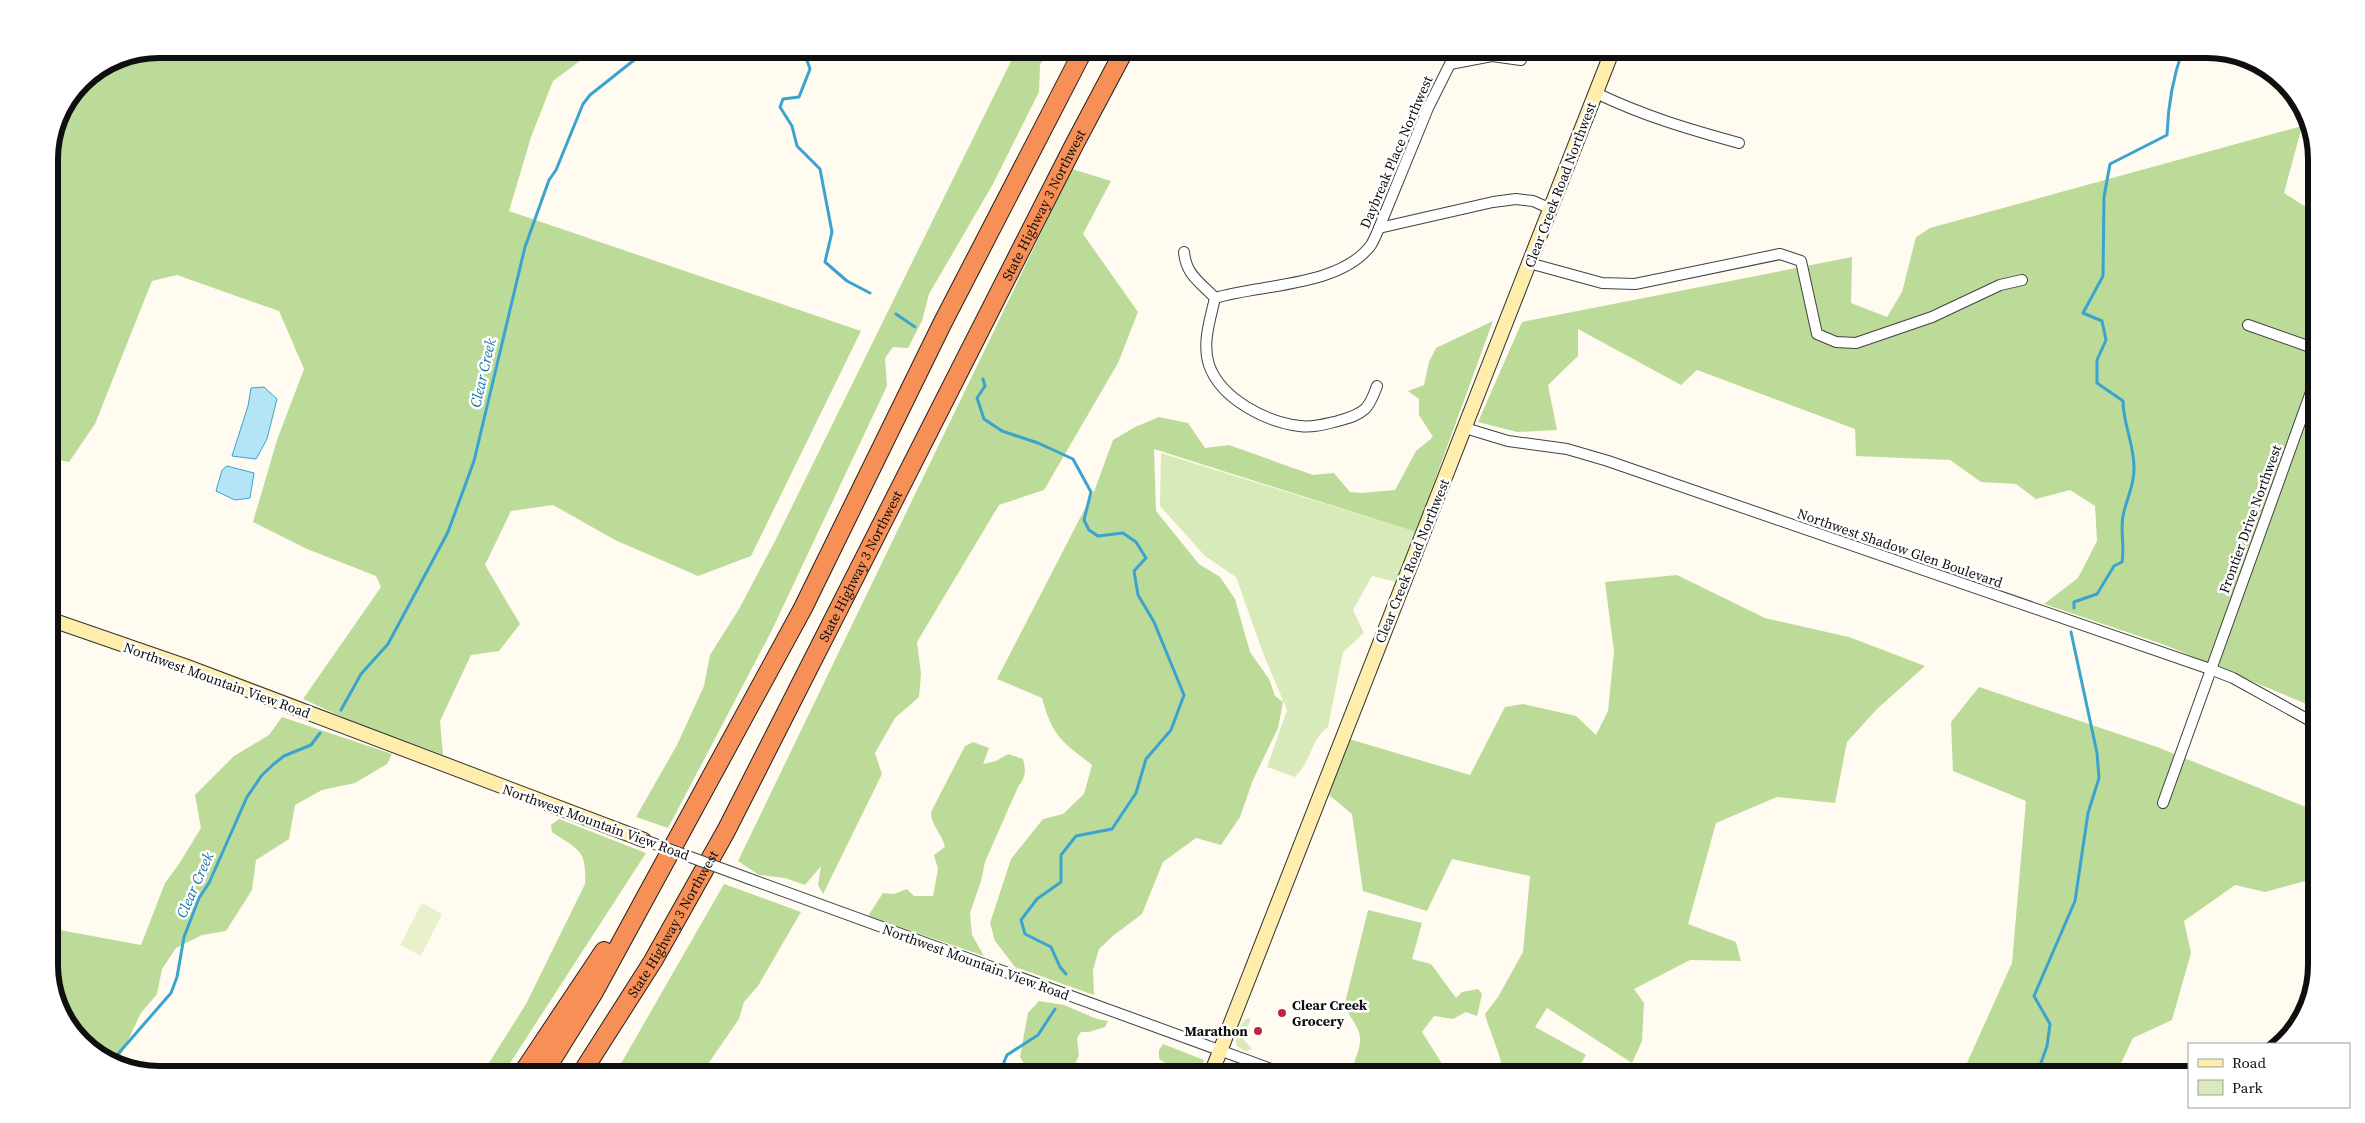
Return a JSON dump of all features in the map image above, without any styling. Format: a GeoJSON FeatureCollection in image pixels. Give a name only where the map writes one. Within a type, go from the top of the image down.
{"type":"FeatureCollection","features":[{"type":"Feature","properties":{"kind":"highway"},"geometry":{"type":"LineString","coordinates":[[548,1066],[594,992],[803,608],[942,324],[1079,58]]}},
{"type":"Feature","properties":{"kind":"highway","name":"State Highway 3 Northwest"},"geometry":{"type":"LineString","coordinates":[[586,1066],[693,894],[781,727],[841,603],[1120,58]]}},
{"type":"Feature","properties":{"kind":"highway"},"geometry":{"type":"LineString","coordinates":[[527,1066],[666,860]]}},
{"type":"Feature","properties":{"kind":"highway"},"geometry":{"type":"LineString","coordinates":[[595,1066],[653,961]]}},
{"type":"Feature","properties":{"kind":"main road","name":"Clear Creek Road Northwest"},"geometry":{"type":"LineString","coordinates":[[1214,1066],[1610,58]]}},
{"type":"Feature","properties":{"kind":"main road","name":"Northwest Mountain View Road"},"geometry":{"type":"LineString","coordinates":[[58,622],[184,666],[644,840]]}},
{"type":"Feature","properties":{"kind":"street","name":"Daybreak Place Northwest"},"geometry":{"type":"LineString","coordinates":[[1215,298],[1325,275],[1357,259],[1371,245],[1428,108],[1450,64],[1482,58]]}},
{"type":"Feature","properties":{"kind":"street","name":"Daybreak Place Northwest"},"geometry":{"type":"LineString","coordinates":[[1506,58],[1521,60]]}},
{"type":"Feature","properties":{"kind":"street"},"geometry":{"type":"LineString","coordinates":[[1596,93],[1634,111],[1668,123],[1739,143]]}},
{"type":"Feature","properties":{"kind":"street"},"geometry":{"type":"LineString","coordinates":[[1379,228],[1493,202],[1516,199],[1533,201],[1551,209]]}},
{"type":"Feature","properties":{"kind":"street"},"geometry":{"type":"LineString","coordinates":[[1184,252],[1186,265],[1196,280],[1215,298],[1206,336],[1206,352],[1216,378],[1228,392],[1260,414],[1288,424],[1318,426],[1355,416],[1370,404],[1377,386]]}},
{"type":"Feature","properties":{"kind":"street"},"geometry":{"type":"LineString","coordinates":[[1529,263],[1602,283],[1634,284],[1780,254],[1800,261],[1817,334],[1836,342],[1856,343],[1932,317],[2000,285],[2022,280]]}},
{"type":"Feature","properties":{"kind":"street"},"geometry":{"type":"LineString","coordinates":[[2248,325],[2307,347]]}},
{"type":"Feature","properties":{"kind":"street","name":"Frontier Drive Northwest"},"geometry":{"type":"LineString","coordinates":[[2163,803],[2307,402]]}},
{"type":"Feature","properties":{"kind":"street","name":"Northwest Shadow Glen Boulevard"},"geometry":{"type":"LineString","coordinates":[[1465,428],[1508,441],[1567,449],[1608,461],[2210,669],[2233,678],[2308,719]]}},
{"type":"Feature","properties":{"kind":"street","name":"Northwest Mountain View Road"},"geometry":{"type":"LineString","coordinates":[[644,840],[1262,1066]]}},
{"type":"Feature","properties":{"kind":"green space"},"geometry":{"type":"Polygon","coordinates":[[[145,58],[584,58],[553,81],[531,137],[509,211],[861,331],[751,556],[698,576],[615,540],[553,505],[511,511],[485,565],[520,624],[499,651],[471,655],[440,721],[443,755],[351,721],[303,699],[381,587],[376,576],[307,549],[253,522],[277,440],[304,369],[279,311],[177,275],[152,281],[95,424],[69,462],[58,460],[59,139],[65,120],[74,102],[92,83],[102,74],[120,65],[145,58]]]}},
{"type":"Feature","properties":{"kind":"green space"},"geometry":{"type":"Polygon","coordinates":[[[1013,58],[1044,58],[1040,65],[1039,92],[993,184],[929,294],[922,321],[908,348],[893,347],[885,358],[887,386],[771,632],[668,828],[636,817],[677,745],[704,686],[710,655],[739,609],[775,541],[1013,58]]]}},
{"type":"Feature","properties":{"kind":"green space"},"geometry":{"type":"Polygon","coordinates":[[[2302,126],[2284,193],[2307,206],[2308,705],[2165,645],[2044,604],[2078,578],[2097,541],[2095,506],[2070,490],[2036,499],[2016,484],[1981,482],[1950,460],[1856,456],[1855,429],[1697,370],[1681,385],[1578,329],[1578,356],[1548,385],[1557,430],[1517,432],[1478,422],[1522,322],[1852,257],[1851,303],[1887,317],[1902,292],[1916,237],[1930,228],[2302,126]]]}},
{"type":"Feature","properties":{"kind":"green space"},"geometry":{"type":"Polygon","coordinates":[[[1072,169],[1111,181],[1083,234],[1138,312],[1118,363],[1044,490],[999,505],[917,642],[921,674],[919,697],[895,718],[875,753],[882,774],[823,894],[818,885],[821,866],[805,885],[785,878],[759,875],[738,861],[1072,169]]]}},
{"type":"Feature","properties":{"kind":"green space"},"geometry":{"type":"Polygon","coordinates":[[[1493,321],[1416,532],[1154,449],[1156,511],[1199,564],[1220,577],[1235,599],[1250,652],[1269,679],[1275,696],[1283,702],[1278,728],[1253,780],[1240,817],[1221,845],[1196,838],[1163,862],[1142,914],[1099,949],[1093,970],[1094,995],[1015,967],[995,941],[990,923],[1011,859],[1043,819],[1063,814],[1084,794],[1092,765],[1065,744],[1054,730],[1042,698],[997,679],[1095,489],[1113,440],[1135,427],[1159,417],[1188,423],[1205,448],[1229,445],[1313,475],[1334,473],[1350,492],[1395,490],[1416,451],[1433,437],[1419,415],[1419,399],[1408,391],[1424,385],[1429,362],[1436,348],[1493,321]]]}},
{"type":"Feature","properties":{"kind":"green space"},"geometry":{"type":"Polygon","coordinates":[[[1161,453],[1416,532],[1397,582],[1372,576],[1353,610],[1364,633],[1343,652],[1328,727],[1318,737],[1305,764],[1295,777],[1267,767],[1287,710],[1263,653],[1236,577],[1205,556],[1160,506],[1161,453]]]}},
{"type":"Feature","properties":{"kind":"green space"},"geometry":{"type":"Polygon","coordinates":[[[1677,575],[1765,618],[1849,637],[1925,666],[1877,709],[1847,742],[1835,803],[1777,797],[1716,823],[1688,924],[1736,942],[1741,961],[1690,960],[1634,989],[1644,1003],[1642,1041],[1632,1063],[1547,1008],[1535,1027],[1586,1055],[1580,1066],[1501,1066],[1485,1014],[1498,997],[1523,952],[1530,876],[1452,859],[1427,911],[1363,891],[1352,814],[1329,795],[1349,739],[1470,775],[1505,707],[1523,704],[1576,716],[1596,735],[1608,711],[1614,652],[1605,582],[1677,575]]]}},
{"type":"Feature","properties":{"kind":"green space"},"geometry":{"type":"Polygon","coordinates":[[[1979,687],[2157,747],[2308,808],[2308,880],[2265,892],[2235,885],[2184,921],[2191,953],[2172,1020],[2133,1038],[2120,1066],[1966,1066],[2012,963],[2026,801],[1953,771],[1951,722],[1979,687]]]}},
{"type":"Feature","properties":{"kind":"green space"},"geometry":{"type":"Polygon","coordinates":[[[282,717],[392,754],[387,764],[355,783],[322,790],[295,805],[289,839],[256,860],[252,890],[226,931],[202,935],[176,948],[162,969],[157,994],[141,1013],[119,1058],[97,1045],[87,1036],[78,1026],[65,1003],[59,984],[58,930],[141,945],[165,883],[201,828],[195,795],[234,756],[269,735],[282,717]]]}},
{"type":"Feature","properties":{"kind":"green space"},"geometry":{"type":"Polygon","coordinates":[[[973,742],[989,748],[983,764],[996,761],[1008,754],[1023,759],[1025,770],[1023,780],[1018,787],[985,862],[981,881],[970,913],[972,935],[984,956],[868,916],[883,893],[894,894],[907,889],[914,896],[933,896],[938,869],[934,855],[945,847],[931,817],[931,812],[965,746],[973,742]]]}},
{"type":"Feature","properties":{"kind":"green space"},"geometry":{"type":"Polygon","coordinates":[[[559,819],[646,853],[508,1066],[487,1066],[526,1004],[585,884],[582,857],[574,847],[552,832],[551,825],[559,819]]]}},
{"type":"Feature","properties":{"kind":"green space"},"geometry":{"type":"Polygon","coordinates":[[[724,884],[801,912],[758,986],[744,1002],[739,1019],[707,1066],[620,1066],[724,884]]]}},
{"type":"Feature","properties":{"kind":"green space"},"geometry":{"type":"Polygon","coordinates":[[[422,903],[442,914],[421,956],[400,945],[422,903]]]}},
{"type":"Feature","properties":{"kind":"green space"},"geometry":{"type":"Polygon","coordinates":[[[1368,910],[1422,923],[1412,959],[1431,964],[1456,998],[1462,992],[1478,989],[1482,994],[1477,1016],[1466,1012],[1453,1019],[1434,1016],[1422,1032],[1443,1066],[1353,1066],[1358,1053],[1360,1039],[1356,1026],[1344,1007],[1368,910]]]}},
{"type":"Feature","properties":{"kind":"green space"},"geometry":{"type":"Polygon","coordinates":[[[1039,1001],[1064,1005],[1097,1019],[1108,1021],[1105,1027],[1089,1032],[1081,1032],[1077,1038],[1079,1055],[1074,1066],[1025,1066],[1020,1057],[1028,1013],[1039,1001]]]}},
{"type":"Feature","properties":{"kind":"green space"},"geometry":{"type":"Polygon","coordinates":[[[1248,1018],[1251,1019],[1243,1039],[1252,1049],[1244,1051],[1236,1045],[1240,1026],[1248,1018]]]}},
{"type":"Feature","properties":{"kind":"green space"},"geometry":{"type":"Polygon","coordinates":[[[1163,1044],[1204,1060],[1202,1066],[1170,1066],[1159,1059],[1159,1050],[1163,1044]]]}},
{"type":"Feature","properties":{"kind":"water"},"geometry":{"type":"Polygon","coordinates":[[[264,387],[277,399],[267,439],[256,459],[232,456],[248,406],[251,388],[264,387]]]}},
{"type":"Feature","properties":{"kind":"water"},"geometry":{"type":"Polygon","coordinates":[[[227,466],[254,473],[250,498],[235,500],[216,491],[222,470],[227,466]]]}},
{"type":"Feature","properties":{"kind":"waterway","name":"Clear Creek"},"geometry":{"type":"LineString","coordinates":[[341,710],[361,674],[388,644],[448,532],[474,461],[525,247],[549,180],[556,170],[583,104],[590,95],[637,58]]}},
{"type":"Feature","properties":{"kind":"waterway"},"geometry":{"type":"LineString","coordinates":[[806,58],[810,69],[799,97],[783,99],[780,107],[792,126],[797,146],[820,169],[832,232],[825,262],[847,281],[870,293]]}},
{"type":"Feature","properties":{"kind":"waterway"},"geometry":{"type":"LineString","coordinates":[[2074,608],[2074,602],[2097,594],[2114,566],[2122,562],[2122,522],[2134,476],[2133,452],[2125,419],[2123,401],[2097,383],[2097,360],[2106,340],[2102,321],[2083,313],[2103,276],[2104,197],[2110,164],[2167,135],[2172,91],[2180,58]]}},
{"type":"Feature","properties":{"kind":"waterway"},"geometry":{"type":"LineString","coordinates":[[896,314],[915,327]]}},
{"type":"Feature","properties":{"kind":"waterway"},"geometry":{"type":"LineString","coordinates":[[983,379],[985,386],[977,398],[984,419],[1002,431],[1038,443],[1073,459],[1091,492],[1084,520],[1089,530],[1098,536],[1123,533],[1136,542],[1146,558],[1134,571],[1138,595],[1154,622],[1184,695],[1171,730],[1146,759],[1136,793],[1112,829],[1076,836],[1061,855],[1061,882],[1037,899],[1021,920],[1025,934],[1051,947],[1060,967],[1066,974]]}},
{"type":"Feature","properties":{"kind":"waterway"},"geometry":{"type":"LineString","coordinates":[[2040,1066],[2047,1046],[2050,1024],[2034,996],[2075,901],[2088,813],[2099,778],[2097,753],[2071,632]]}},
{"type":"Feature","properties":{"kind":"waterway","name":"Clear Creek"},"geometry":{"type":"LineString","coordinates":[[116,1056],[171,993],[177,977],[184,937],[199,898],[209,883],[247,797],[262,775],[275,763],[284,756],[311,745],[320,733]]}},
{"type":"Feature","properties":{"kind":"waterway"},"geometry":{"type":"LineString","coordinates":[[1002,1066],[1007,1055],[1038,1035],[1055,1009]]}},
{"type":"Feature","properties":{"kind":"place","name":"Clear Creek Grocery"},"geometry":{"type":"Point","coordinates":[1282,1013]}},
{"type":"Feature","properties":{"kind":"place","name":"Marathon"},"geometry":{"type":"Point","coordinates":[1258,1031]}}]}
